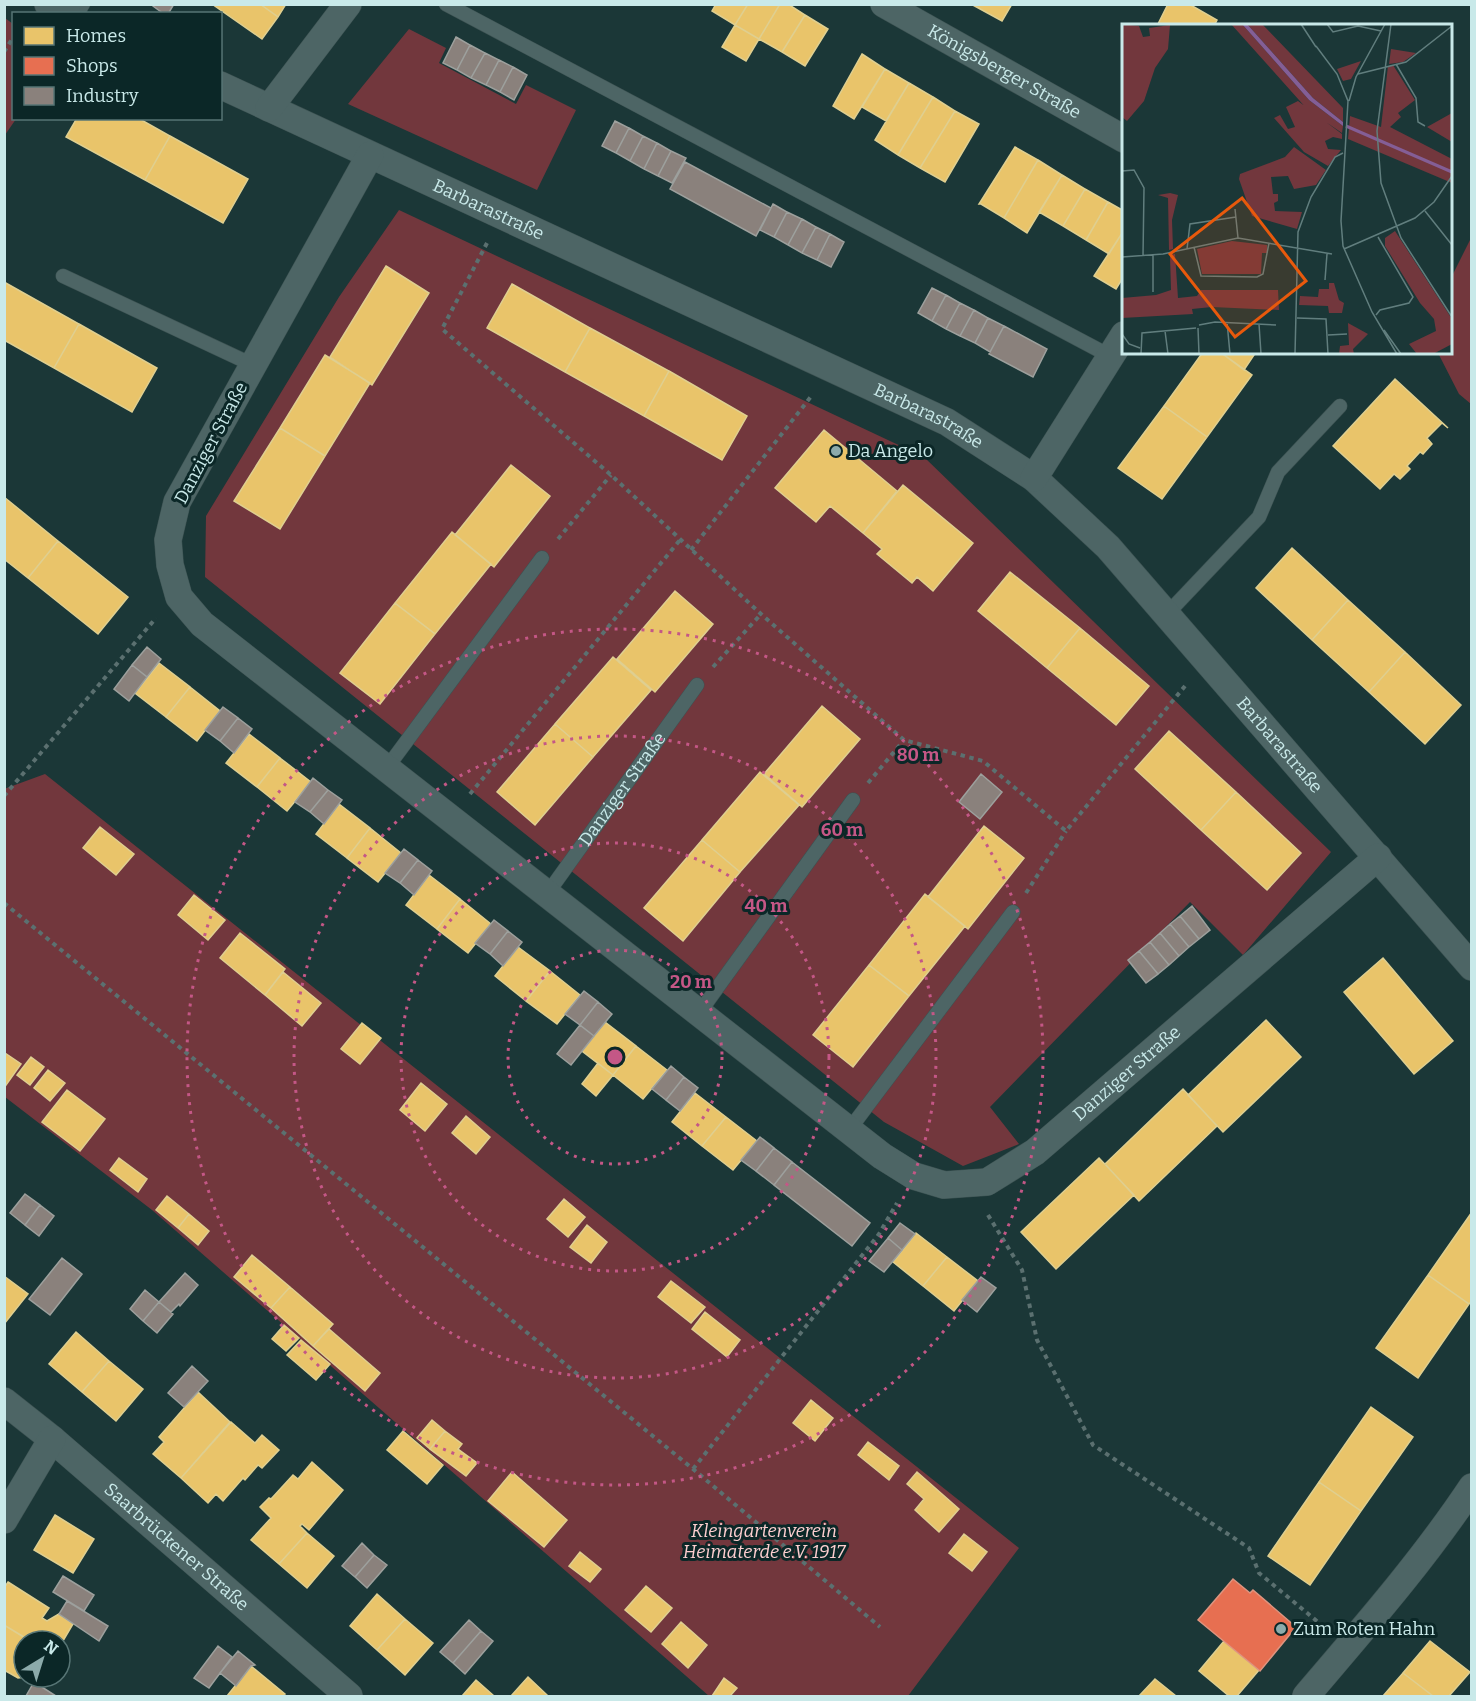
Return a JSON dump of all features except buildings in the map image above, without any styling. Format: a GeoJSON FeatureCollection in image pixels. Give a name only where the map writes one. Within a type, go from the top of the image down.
{"type":"FeatureCollection","features":[{"type":"Feature","properties":{"kind":"street"},"geometry":{"type":"LineString","coordinates":[[48,4],[64,12]]}},
{"type":"Feature","properties":{"kind":"street"},"geometry":{"type":"LineString","coordinates":[[269,108],[348,4]]}},
{"type":"Feature","properties":{"kind":"street","name":"Königsberger Straße"},"geometry":{"type":"LineString","coordinates":[[884,4],[1122,138]]}},
{"type":"Feature","properties":{"kind":"street","name":"Barbarastraße"},"geometry":{"type":"LineString","coordinates":[[222,87],[947,422],[1034,478],[1108,548],[1472,967]]}},
{"type":"Feature","properties":{"kind":"street","name":"Danziger Straße"},"geometry":{"type":"LineString","coordinates":[[370,155],[177,502],[168,540],[170,565],[178,597],[202,624],[882,1156],[914,1176],[944,1185],[987,1182],[1035,1152],[1378,857]]}},
{"type":"Feature","properties":{"kind":"street"},"geometry":{"type":"LineString","coordinates":[[1034,478],[1117,346]]}},
{"type":"Feature","properties":{"kind":"street","name":"Saarbrückener Straße"},"geometry":{"type":"LineString","coordinates":[[4,1401],[52,1439],[349,1696]]}},
{"type":"Feature","properties":{"kind":"street"},"geometry":{"type":"LineString","coordinates":[[4,1520],[52,1439]]}},
{"type":"Feature","properties":{"kind":"street"},"geometry":{"type":"LineString","coordinates":[[1306,1696],[1412,1570],[1472,1487]]}},
{"type":"Feature","properties":{"kind":"lane"},"geometry":{"type":"LineString","coordinates":[[446,4],[1117,346]]}},
{"type":"Feature","properties":{"kind":"lane"},"geometry":{"type":"LineString","coordinates":[[63,276],[253,365]]}},
{"type":"Feature","properties":{"kind":"lane"},"geometry":{"type":"LineString","coordinates":[[1166,615],[1260,517],[1278,472],[1340,406]]}},
{"type":"Feature","properties":{"kind":"lane"},"geometry":{"type":"LineString","coordinates":[[386,769],[542,558]]}},
{"type":"Feature","properties":{"kind":"lane","name":"Danziger Straße"},"geometry":{"type":"LineString","coordinates":[[547,894],[697,686]]}},
{"type":"Feature","properties":{"kind":"lane"},"geometry":{"type":"LineString","coordinates":[[699,1013],[853,800]]}},
{"type":"Feature","properties":{"kind":"lane"},"geometry":{"type":"LineString","coordinates":[[849,1130],[1013,912]]}},
{"type":"Feature","properties":{"kind":"path"},"geometry":{"type":"LineString","coordinates":[[4,52],[12,39]]}},
{"type":"Feature","properties":{"kind":"path"},"geometry":{"type":"LineString","coordinates":[[501,216],[442,329],[611,475],[761,614],[904,740],[983,761],[1066,831]]}},
{"type":"Feature","properties":{"kind":"path"},"geometry":{"type":"LineString","coordinates":[[691,550],[832,369]]}},
{"type":"Feature","properties":{"kind":"path"},"geometry":{"type":"LineString","coordinates":[[542,558],[611,475]]}},
{"type":"Feature","properties":{"kind":"path"},"geometry":{"type":"LineString","coordinates":[[450,819],[680,540]]}},
{"type":"Feature","properties":{"kind":"path"},"geometry":{"type":"LineString","coordinates":[[4,796],[154,620],[178,597]]}},
{"type":"Feature","properties":{"kind":"path"},"geometry":{"type":"LineString","coordinates":[[697,686],[761,614]]}},
{"type":"Feature","properties":{"kind":"path"},"geometry":{"type":"LineString","coordinates":[[1013,912],[1066,831],[1206,661]]}},
{"type":"Feature","properties":{"kind":"path"},"geometry":{"type":"LineString","coordinates":[[853,800],[904,740]]}},
{"type":"Feature","properties":{"kind":"path"},"geometry":{"type":"LineString","coordinates":[[4,903],[693,1469],[880,1627]]}},
{"type":"Feature","properties":{"kind":"path"},"geometry":{"type":"LineString","coordinates":[[969,1183],[1022,1270],[1037,1340],[1093,1445],[1249,1548],[1259,1574],[1348,1646]]}},
{"type":"Feature","properties":{"kind":"path"},"geometry":{"type":"LineString","coordinates":[[693,1469],[879,1234]]}},
{"type":"Feature","properties":{"kind":"green space"},"geometry":{"type":"Polygon","coordinates":[[[5,18],[12,23],[12,120],[15,120],[5,135],[5,18]]]}},
{"type":"Feature","properties":{"kind":"green space"},"geometry":{"type":"Polygon","coordinates":[[[409,29],[446,48],[439,63],[516,104],[526,85],[576,110],[537,190],[348,104],[409,29]]]}},
{"type":"Feature","properties":{"kind":"green space"},"geometry":{"type":"Polygon","coordinates":[[[399,210],[924,457],[1331,852],[1243,955],[1190,902],[990,1107],[1019,1144],[963,1166],[884,1122],[205,577],[206,516],[339,297],[399,210]]]}},
{"type":"Feature","properties":{"kind":"green space"},"geometry":{"type":"Polygon","coordinates":[[[1471,238],[1471,404],[1459,394],[1439,354],[1452,354],[1452,276],[1471,238]]]}},
{"type":"Feature","properties":{"kind":"green space","name":"Kleingartenverein Heimaterde e.V. 1917"},"geometry":{"type":"Polygon","coordinates":[[[45,774],[1019,1548],[908,1696],[709,1696],[152,1210],[5,1097],[4,789],[45,774]]]}},
{"type":"Feature","properties":{"kind":"place","name":"Da Angelo"},"geometry":{"type":"Point","coordinates":[836,451]}},
{"type":"Feature","properties":{"kind":"place","name":"Zum Roten Hahn"},"geometry":{"type":"Point","coordinates":[1281,1629]}}]}
